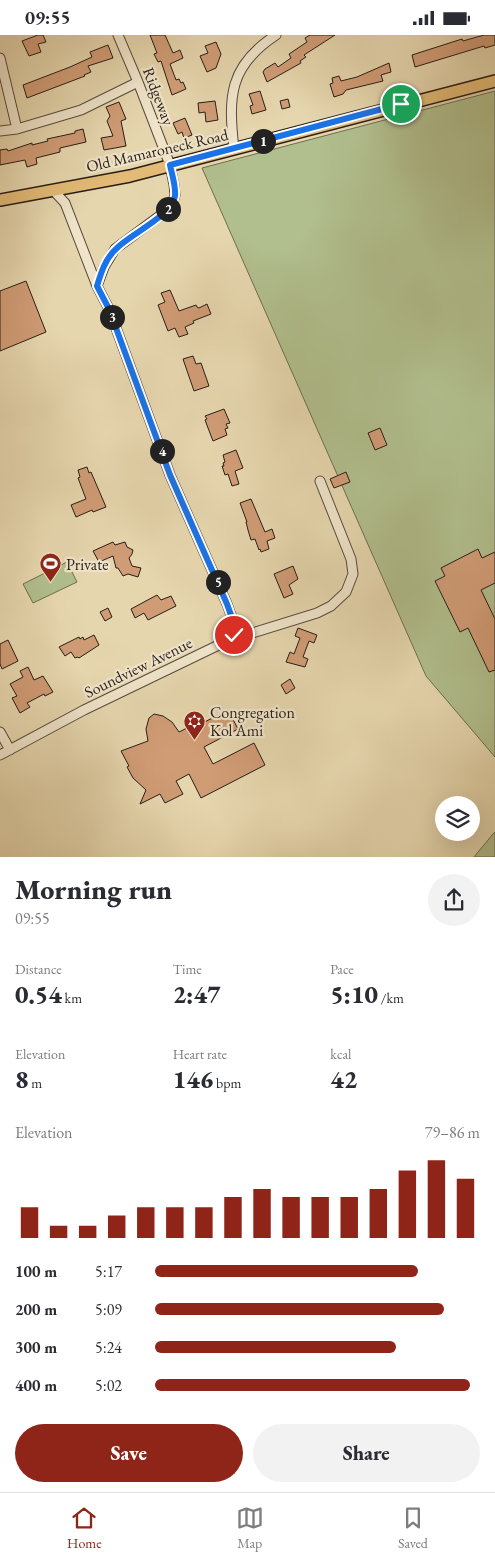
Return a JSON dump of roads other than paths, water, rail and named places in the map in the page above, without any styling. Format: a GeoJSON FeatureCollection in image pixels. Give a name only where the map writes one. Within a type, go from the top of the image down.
{"type":"FeatureCollection","features":[{"type":"Feature","properties":{"kind":"main road","name":"Old Mamaroneck Road"},"geometry":{"type":"LineString","coordinates":[[0,201],[130,176],[495,81]]}},
{"type":"Feature","properties":{"kind":"street","name":"Ridgeway"},"geometry":{"type":"LineString","coordinates":[[97,286],[104,267],[115,249],[164,212],[173,202],[175,195],[170,165],[118,35]]}},
{"type":"Feature","properties":{"kind":"street"},"geometry":{"type":"LineString","coordinates":[[234,149],[231,102],[242,65],[260,39],[276,35]]}},
{"type":"Feature","properties":{"kind":"street"},"geometry":{"type":"LineString","coordinates":[[0,58],[17,129]]}},
{"type":"Feature","properties":{"kind":"street"},"geometry":{"type":"LineString","coordinates":[[0,131],[17,129],[81,110],[138,82]]}},
{"type":"Feature","properties":{"kind":"street"},"geometry":{"type":"LineString","coordinates":[[53,190],[65,203],[97,286],[109,309],[170,475],[227,604],[236,629],[234,635],[227,641]]}},
{"type":"Feature","properties":{"kind":"street","name":"Soundview Avenue"},"geometry":{"type":"LineString","coordinates":[[0,755],[84,710],[227,641],[317,613],[331,606],[346,593],[353,574],[351,559],[320,481]]}},
{"type":"Feature","properties":{"kind":"street"},"geometry":{"type":"LineString","coordinates":[[0,732],[10,750]]}},
{"type":"Feature","properties":{"kind":"place","name":"Private"},"geometry":{"type":"Point","coordinates":[50,583]}},
{"type":"Feature","properties":{"kind":"place","name":"Congregation Kol Ami"},"geometry":{"type":"Point","coordinates":[194,740]}}]}
